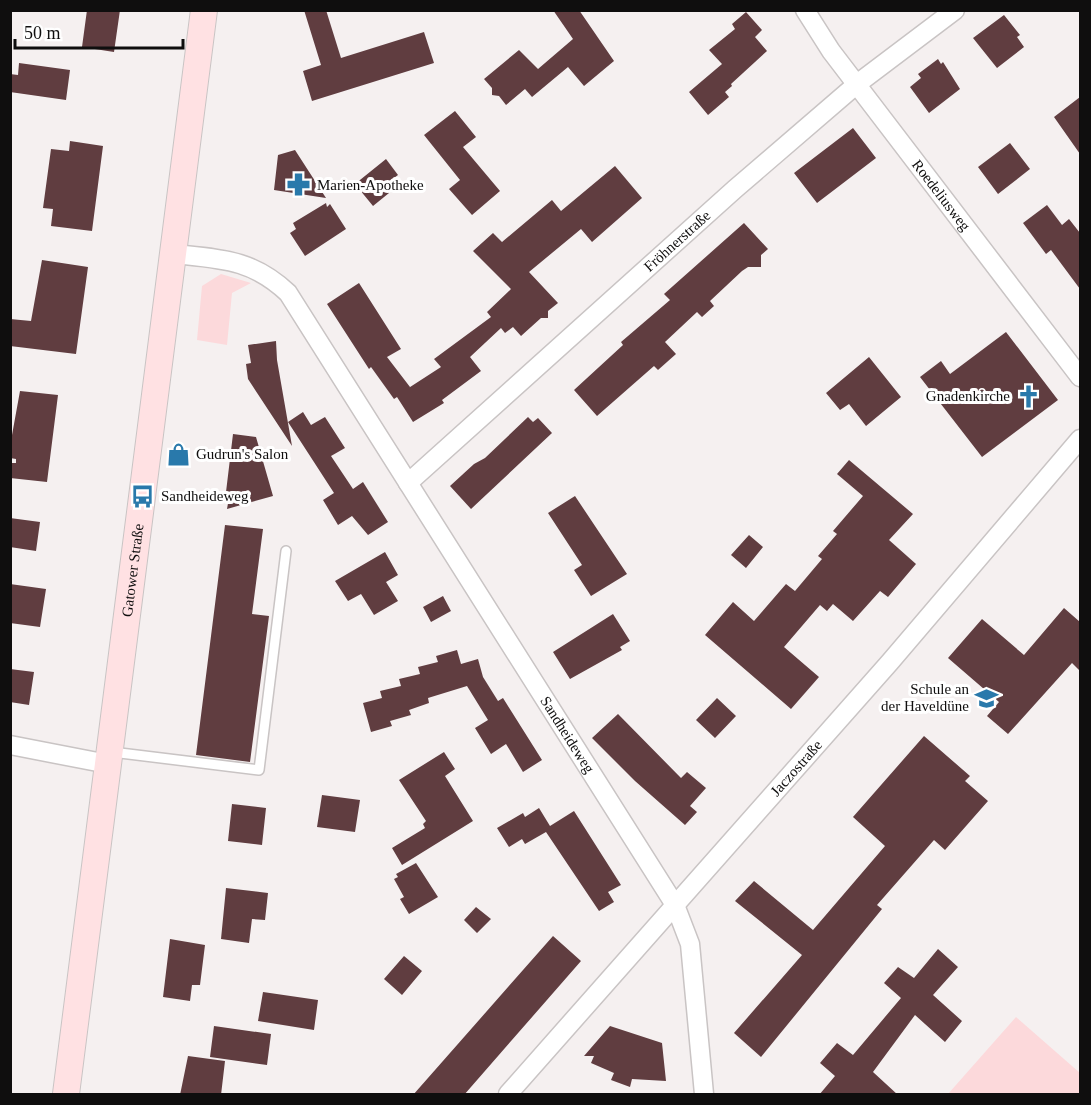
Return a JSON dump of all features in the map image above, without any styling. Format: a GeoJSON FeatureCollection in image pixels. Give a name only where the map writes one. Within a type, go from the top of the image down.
{"type":"FeatureCollection","features":[{"type":"Feature","properties":{"kind":"main road","name":"Gatower Straße"},"geometry":{"type":"LineString","coordinates":[[66,1095],[204,10]]}},
{"type":"Feature","properties":{"kind":"street","name":"Roedeliusweg"},"geometry":{"type":"LineString","coordinates":[[805,10],[831,51],[1080,377]]}},
{"type":"Feature","properties":{"kind":"street","name":"Fröhnerstraße"},"geometry":{"type":"LineString","coordinates":[[408,483],[735,189],[857,84],[955,10]]}},
{"type":"Feature","properties":{"kind":"street","name":"Sandheideweg"},"geometry":{"type":"LineString","coordinates":[[174,254],[240,262],[262,272],[288,293],[675,905],[690,944],[704,1095]]}},
{"type":"Feature","properties":{"kind":"street","name":"Jaczostraße"},"geometry":{"type":"LineString","coordinates":[[508,1095],[882,671],[1080,439]]}},
{"type":"Feature","properties":{"kind":"street"},"geometry":{"type":"LineString","coordinates":[[10,745],[109,758]]}},
{"type":"Feature","properties":{"kind":"lane"},"geometry":{"type":"LineString","coordinates":[[109,758],[259,770],[286,551]]}},
{"type":"Feature","properties":{"kind":"shaded area"},"geometry":{"type":"Polygon","coordinates":[[[221,274],[251,283],[232,293],[227,345],[197,340],[202,286],[221,274]]]}},
{"type":"Feature","properties":{"kind":"shaded area"},"geometry":{"type":"Polygon","coordinates":[[[1016,1017],[1080,1073],[1080,1094],[948,1094],[1016,1017]]]}},
{"type":"Feature","properties":{"kind":"building"},"geometry":{"type":"Polygon","coordinates":[[[87,10],[120,10],[114,52],[82,47],[87,10]]]}},
{"type":"Feature","properties":{"kind":"building"},"geometry":{"type":"Polygon","coordinates":[[[304,10],[326,10],[341,58],[424,32],[434,63],[312,101],[303,71],[321,65],[304,10]]]}},
{"type":"Feature","properties":{"kind":"building"},"geometry":{"type":"Polygon","coordinates":[[[553,10],[579,10],[614,61],[584,86],[568,67],[532,97],[525,89],[506,105],[499,96],[492,95],[492,88],[484,79],[519,50],[538,69],[573,39],[553,10]]]}},
{"type":"Feature","properties":{"kind":"building"},"geometry":{"type":"Polygon","coordinates":[[[746,12],[762,30],[755,37],[767,51],[731,84],[732,86],[725,92],[729,97],[708,115],[689,92],[722,64],[709,50],[735,29],[732,24],[746,12]]]}},
{"type":"Feature","properties":{"kind":"building"},"geometry":{"type":"Polygon","coordinates":[[[1004,15],[1020,35],[1017,37],[1024,47],[997,68],[973,38],[1004,15]]]}},
{"type":"Feature","properties":{"kind":"building"},"geometry":{"type":"Polygon","coordinates":[[[938,59],[941,64],[943,62],[960,89],[929,113],[910,87],[921,78],[918,74],[938,59]]]}},
{"type":"Feature","properties":{"kind":"building"},"geometry":{"type":"Polygon","coordinates":[[[19,63],[70,70],[66,100],[10,92],[10,74],[18,75],[19,63]]]}},
{"type":"Feature","properties":{"kind":"building"},"geometry":{"type":"Polygon","coordinates":[[[1080,97],[1080,154],[1054,117],[1080,97]]]}},
{"type":"Feature","properties":{"kind":"building"},"geometry":{"type":"Polygon","coordinates":[[[455,111],[476,137],[463,147],[500,191],[472,215],[449,189],[460,180],[424,135],[455,111]]]}},
{"type":"Feature","properties":{"kind":"building"},"geometry":{"type":"Polygon","coordinates":[[[853,128],[876,158],[817,203],[794,173],[853,128]]]}},
{"type":"Feature","properties":{"kind":"building"},"geometry":{"type":"Polygon","coordinates":[[[70,141],[103,146],[92,231],[51,226],[53,209],[43,208],[51,149],[69,151],[70,141]]]}},
{"type":"Feature","properties":{"kind":"building"},"geometry":{"type":"Polygon","coordinates":[[[1010,143],[1030,169],[998,194],[978,167],[1010,143]]]}},
{"type":"Feature","properties":{"kind":"building"},"geometry":{"type":"Polygon","coordinates":[[[295,150],[326,198],[274,190],[278,155],[295,150]]]}},
{"type":"Feature","properties":{"kind":"building"},"geometry":{"type":"Polygon","coordinates":[[[386,159],[398,175],[383,186],[389,193],[373,206],[355,184],[386,159]]]}},
{"type":"Feature","properties":{"kind":"building"},"geometry":{"type":"Polygon","coordinates":[[[615,166],[642,198],[592,242],[581,229],[529,272],[558,303],[548,311],[548,318],[541,318],[521,336],[513,327],[505,333],[501,328],[470,357],[481,371],[442,400],[444,403],[413,422],[397,397],[394,399],[371,367],[369,369],[327,304],[359,283],[401,349],[387,357],[410,387],[407,389],[441,367],[434,359],[491,317],[487,312],[511,289],[473,251],[493,233],[502,242],[552,200],[561,211],[615,166]]]}},
{"type":"Feature","properties":{"kind":"building"},"geometry":{"type":"Polygon","coordinates":[[[326,203],[327,207],[330,204],[346,229],[305,256],[290,233],[296,229],[293,223],[326,203]]]}},
{"type":"Feature","properties":{"kind":"building"},"geometry":{"type":"Polygon","coordinates":[[[1047,205],[1062,225],[1069,219],[1080,233],[1080,289],[1051,250],[1046,254],[1023,223],[1047,205]]]}},
{"type":"Feature","properties":{"kind":"building"},"geometry":{"type":"Polygon","coordinates":[[[744,223],[768,249],[761,255],[761,267],[748,267],[742,271],[710,301],[714,306],[702,317],[697,312],[665,342],[676,354],[658,370],[654,366],[597,416],[574,390],[623,345],[621,342],[670,300],[664,294],[744,223]]]}},
{"type":"Feature","properties":{"kind":"building"},"geometry":{"type":"Polygon","coordinates":[[[42,260],[88,267],[76,354],[10,346],[10,319],[31,321],[42,260]]]}},
{"type":"Feature","properties":{"kind":"building"},"geometry":{"type":"Polygon","coordinates":[[[1006,332],[1058,400],[982,457],[920,377],[941,361],[950,374],[1006,332]]]}},
{"type":"Feature","properties":{"kind":"building"},"geometry":{"type":"Polygon","coordinates":[[[276,341],[277,360],[292,446],[248,379],[246,364],[251,363],[248,345],[276,341]]]}},
{"type":"Feature","properties":{"kind":"building"},"geometry":{"type":"Polygon","coordinates":[[[869,357],[901,397],[866,426],[849,404],[840,410],[826,393],[869,357]]]}},
{"type":"Feature","properties":{"kind":"building"},"geometry":{"type":"Polygon","coordinates":[[[20,391],[58,395],[47,482],[10,478],[10,463],[16,463],[16,459],[10,458],[10,446],[20,391]]]}},
{"type":"Feature","properties":{"kind":"building"},"geometry":{"type":"Polygon","coordinates":[[[303,412],[311,425],[325,417],[345,448],[331,456],[353,489],[363,482],[388,522],[368,535],[352,516],[338,525],[323,500],[334,493],[288,422],[303,412]]]}},
{"type":"Feature","properties":{"kind":"building"},"geometry":{"type":"Polygon","coordinates":[[[528,417],[533,422],[538,418],[552,433],[471,509],[450,486],[474,464],[485,458],[528,417]]]}},
{"type":"Feature","properties":{"kind":"building"},"geometry":{"type":"Polygon","coordinates":[[[233,434],[256,437],[273,496],[227,509],[230,492],[226,492],[233,434]]]}},
{"type":"Feature","properties":{"kind":"building"},"geometry":{"type":"Polygon","coordinates":[[[849,460],[913,514],[889,540],[916,564],[888,597],[880,591],[853,621],[833,604],[827,611],[820,605],[784,647],[819,677],[791,709],[705,635],[733,602],[754,621],[786,584],[795,591],[822,559],[818,556],[837,534],[833,531],[863,496],[837,474],[849,460]]]}},
{"type":"Feature","properties":{"kind":"building"},"geometry":{"type":"Polygon","coordinates":[[[575,496],[627,574],[591,596],[574,570],[582,565],[548,513],[575,496]]]}},
{"type":"Feature","properties":{"kind":"building"},"geometry":{"type":"Polygon","coordinates":[[[10,518],[40,522],[36,551],[10,547],[10,518]]]}},
{"type":"Feature","properties":{"kind":"building"},"geometry":{"type":"Polygon","coordinates":[[[225,525],[263,529],[252,614],[269,616],[250,762],[196,755],[225,525]]]}},
{"type":"Feature","properties":{"kind":"building"},"geometry":{"type":"Polygon","coordinates":[[[749,535],[763,547],[746,568],[731,555],[749,535]]]}},
{"type":"Feature","properties":{"kind":"building"},"geometry":{"type":"Polygon","coordinates":[[[385,552],[398,575],[386,582],[398,601],[374,615],[361,594],[348,601],[335,581],[385,552]]]}},
{"type":"Feature","properties":{"kind":"building"},"geometry":{"type":"Polygon","coordinates":[[[10,584],[46,589],[40,627],[10,623],[10,584]]]}},
{"type":"Feature","properties":{"kind":"building"},"geometry":{"type":"Polygon","coordinates":[[[443,596],[451,611],[431,622],[423,607],[443,596]]]}},
{"type":"Feature","properties":{"kind":"building"},"geometry":{"type":"Polygon","coordinates":[[[1064,608],[1080,622],[1080,671],[1072,663],[1008,734],[987,716],[999,702],[948,658],[982,619],[1024,655],[1064,608]]]}},
{"type":"Feature","properties":{"kind":"building"},"geometry":{"type":"Polygon","coordinates":[[[613,614],[630,641],[620,647],[622,650],[570,679],[553,652],[613,614]]]}},
{"type":"Feature","properties":{"kind":"building"},"geometry":{"type":"Polygon","coordinates":[[[457,650],[461,664],[478,659],[483,677],[498,701],[503,698],[542,760],[523,772],[506,744],[491,754],[475,728],[488,720],[467,686],[428,698],[429,703],[409,710],[411,715],[390,721],[392,726],[371,732],[363,703],[382,698],[380,691],[401,686],[399,679],[420,674],[418,667],[438,662],[436,656],[457,650]]]}},
{"type":"Feature","properties":{"kind":"building"},"geometry":{"type":"Polygon","coordinates":[[[10,669],[34,672],[29,705],[10,702],[10,669]]]}},
{"type":"Feature","properties":{"kind":"building"},"geometry":{"type":"Polygon","coordinates":[[[717,698],[736,716],[715,738],[696,720],[717,698]]]}},
{"type":"Feature","properties":{"kind":"building"},"geometry":{"type":"Polygon","coordinates":[[[618,714],[681,778],[687,772],[706,788],[690,806],[697,812],[685,825],[635,781],[592,738],[618,714]]]}},
{"type":"Feature","properties":{"kind":"building"},"geometry":{"type":"Polygon","coordinates":[[[924,736],[970,776],[965,781],[988,801],[945,850],[934,840],[877,905],[882,909],[761,1057],[734,1033],[802,955],[735,901],[754,881],[813,930],[885,846],[853,817],[924,736]]]}},
{"type":"Feature","properties":{"kind":"building"},"geometry":{"type":"Polygon","coordinates":[[[444,752],[455,769],[445,776],[473,821],[402,865],[392,848],[425,828],[423,824],[426,821],[399,780],[444,752]]]}},
{"type":"Feature","properties":{"kind":"building"},"geometry":{"type":"Polygon","coordinates":[[[322,795],[360,800],[355,832],[317,827],[322,795]]]}},
{"type":"Feature","properties":{"kind":"building"},"geometry":{"type":"Polygon","coordinates":[[[232,804],[266,808],[262,845],[228,841],[232,804]]]}},
{"type":"Feature","properties":{"kind":"building"},"geometry":{"type":"Polygon","coordinates":[[[539,808],[550,826],[574,811],[621,885],[608,892],[614,902],[599,911],[546,832],[525,844],[522,839],[509,847],[497,828],[523,813],[525,817],[539,808]]]}},
{"type":"Feature","properties":{"kind":"building"},"geometry":{"type":"Polygon","coordinates":[[[416,863],[438,897],[409,914],[400,899],[404,897],[394,879],[398,877],[396,874],[416,863]]]}},
{"type":"Feature","properties":{"kind":"building"},"geometry":{"type":"Polygon","coordinates":[[[226,888],[268,893],[265,920],[252,919],[249,943],[221,939],[226,888]]]}},
{"type":"Feature","properties":{"kind":"building"},"geometry":{"type":"Polygon","coordinates":[[[476,907],[491,919],[477,933],[464,920],[476,907]]]}},
{"type":"Feature","properties":{"kind":"building"},"geometry":{"type":"Polygon","coordinates":[[[553,936],[581,961],[464,1095],[413,1095],[553,936]]]}},
{"type":"Feature","properties":{"kind":"building"},"geometry":{"type":"Polygon","coordinates":[[[170,939],[205,945],[200,985],[192,985],[190,1001],[163,997],[170,939]]]}},
{"type":"Feature","properties":{"kind":"building"},"geometry":{"type":"Polygon","coordinates":[[[938,949],[958,967],[933,995],[962,1021],[945,1042],[915,1015],[873,1072],[898,1095],[819,1095],[835,1076],[820,1063],[837,1043],[853,1055],[901,998],[884,983],[898,967],[914,978],[938,949]]]}},
{"type":"Feature","properties":{"kind":"building"},"geometry":{"type":"Polygon","coordinates":[[[404,956],[422,971],[402,995],[384,979],[404,956]]]}},
{"type":"Feature","properties":{"kind":"building"},"geometry":{"type":"Polygon","coordinates":[[[263,992],[318,1000],[314,1030],[258,1021],[263,992]]]}},
{"type":"Feature","properties":{"kind":"building"},"geometry":{"type":"Polygon","coordinates":[[[214,1026],[271,1034],[267,1065],[210,1057],[214,1026]]]}},
{"type":"Feature","properties":{"kind":"building"},"geometry":{"type":"Polygon","coordinates":[[[610,1026],[662,1043],[666,1081],[632,1079],[630,1087],[611,1080],[614,1073],[591,1063],[594,1056],[584,1056],[610,1026]]]}},
{"type":"Feature","properties":{"kind":"building"},"geometry":{"type":"Polygon","coordinates":[[[188,1056],[225,1061],[221,1095],[180,1095],[188,1056]]]}},
{"type":"Feature","properties":{"kind":"place","name":"Marien-Apotheke"},"geometry":{"type":"Point","coordinates":[299,185]}},
{"type":"Feature","properties":{"kind":"place","name":"Gnadenkirche"},"geometry":{"type":"Point","coordinates":[1028,396]}},
{"type":"Feature","properties":{"kind":"place","name":"Gudrun's Salon"},"geometry":{"type":"Point","coordinates":[178,454]}},
{"type":"Feature","properties":{"kind":"place","name":"Sandheideweg"},"geometry":{"type":"Point","coordinates":[143,496]}},
{"type":"Feature","properties":{"kind":"place","name":"Schule an der Haveldüne"},"geometry":{"type":"Point","coordinates":[987,698]}}]}
